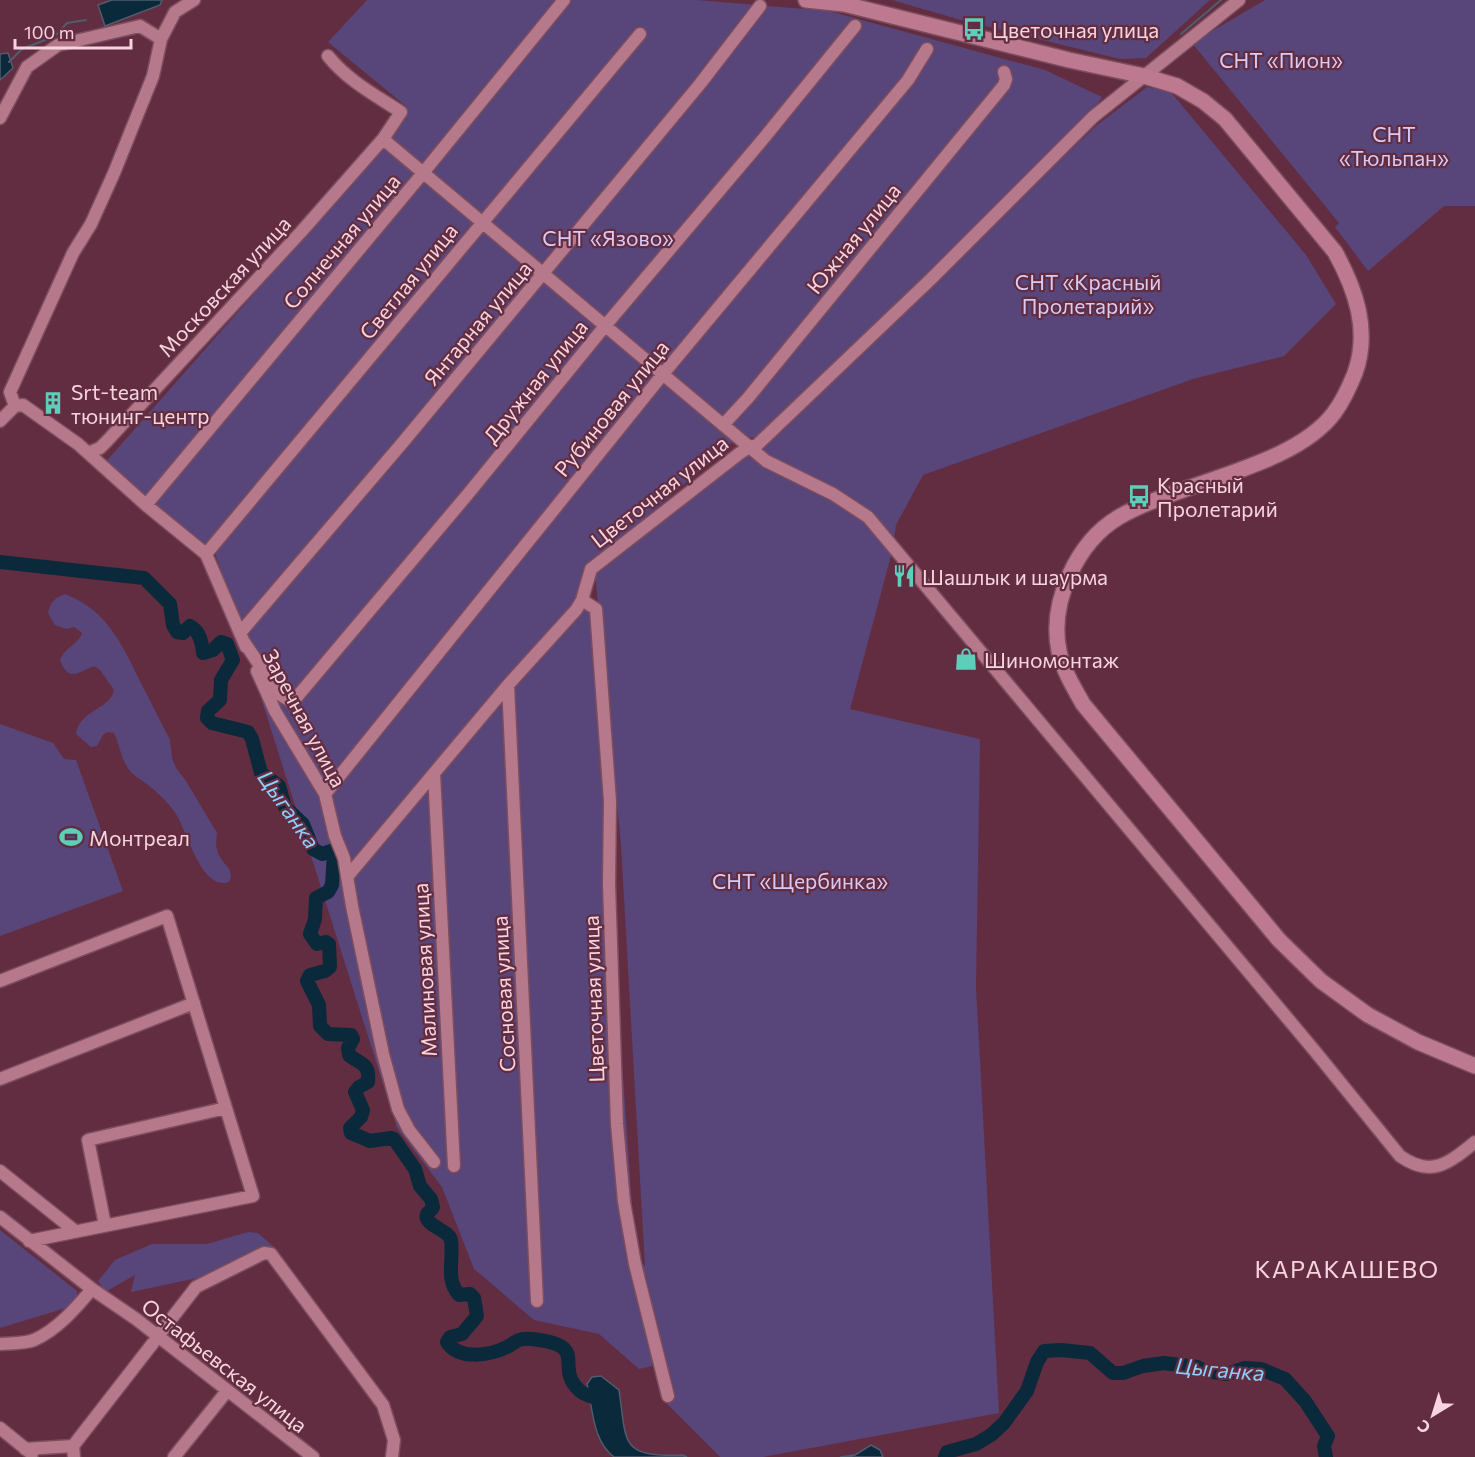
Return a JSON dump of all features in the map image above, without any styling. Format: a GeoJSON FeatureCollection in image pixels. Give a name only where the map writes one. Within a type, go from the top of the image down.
{"type":"FeatureCollection","features":[{"type":"Feature","properties":{"kind":"main road"},"geometry":{"type":"LineString","coordinates":[[807,0],[844,4],[1069,60],[1144,75],[1177,86],[1203,101],[1225,119],[1335,252],[1348,276],[1361,315],[1362,341],[1359,363],[1348,392],[1333,415],[1314,433],[1286,451],[1148,503],[1118,518],[1095,538],[1077,561],[1063,591],[1058,620],[1059,650],[1068,678],[1089,712],[1279,940],[1321,981],[1368,1015],[1418,1042],[1475,1066]]}},
{"type":"Feature","properties":{"kind":"street"},"geometry":{"type":"LineString","coordinates":[[0,421],[19,405],[10,392],[73,254],[91,224],[114,173],[153,76],[161,39],[175,12],[194,0]]}},
{"type":"Feature","properties":{"kind":"street","name":"Солнечная улица"},"geometry":{"type":"LineString","coordinates":[[146,505],[564,0]]}},
{"type":"Feature","properties":{"kind":"street","name":"Цветочная улица"},"geometry":{"type":"LineString","coordinates":[[668,1396],[635,1264],[624,1202],[617,1124],[609,885],[610,801],[606,725],[596,609],[582,600],[591,569],[749,447],[757,445],[931,279],[1093,117],[1239,0]]}},
{"type":"Feature","properties":{"kind":"street","name":"Янтарная улица"},"geometry":{"type":"LineString","coordinates":[[242,637],[700,84],[760,6]]}},
{"type":"Feature","properties":{"kind":"street"},"geometry":{"type":"LineString","coordinates":[[0,118],[27,67],[58,45],[140,26],[161,39]]}},
{"type":"Feature","properties":{"kind":"street","name":"Дружная улица"},"geometry":{"type":"LineString","coordinates":[[242,637],[279,694],[289,700],[296,698],[855,26]]}},
{"type":"Feature","properties":{"kind":"street","name":"Светлая улица"},"geometry":{"type":"LineString","coordinates":[[206,554],[640,34]]}},
{"type":"Feature","properties":{"kind":"street","name":"Рубиновая улица"},"geometry":{"type":"LineString","coordinates":[[325,794],[663,374],[908,80],[927,49]]}},
{"type":"Feature","properties":{"kind":"street","name":"Московская улица"},"geometry":{"type":"LineString","coordinates":[[88,453],[107,441],[266,270],[383,139],[401,112],[356,83],[328,56]]}},
{"type":"Feature","properties":{"kind":"street","name":"Южная улица"},"geometry":{"type":"LineString","coordinates":[[723,425],[748,398],[1004,85],[1004,72]]}},
{"type":"Feature","properties":{"kind":"street"},"geometry":{"type":"LineString","coordinates":[[383,139],[766,461],[833,494],[868,517],[1307,1041],[1400,1156],[1413,1165],[1431,1168],[1457,1157],[1475,1142]]}},
{"type":"Feature","properties":{"kind":"street","name":"Заречная улица"},"geometry":{"type":"LineString","coordinates":[[19,405],[88,453],[206,554],[275,711],[325,794],[335,836],[344,858],[383,1054],[398,1109],[409,1130],[434,1162]]}},
{"type":"Feature","properties":{"kind":"street"},"geometry":{"type":"LineString","coordinates":[[347,877],[508,684],[576,610],[582,600]]}},
{"type":"Feature","properties":{"kind":"street","name":"Сосновая улица"},"geometry":{"type":"LineString","coordinates":[[508,684],[537,1301]]}},
{"type":"Feature","properties":{"kind":"street","name":"Малиновая улица"},"geometry":{"type":"LineString","coordinates":[[434,773],[454,1166]]}},
{"type":"Feature","properties":{"kind":"street"},"geometry":{"type":"LineString","coordinates":[[0,981],[167,916],[253,1196],[29,1240]]}},
{"type":"Feature","properties":{"kind":"street"},"geometry":{"type":"LineString","coordinates":[[0,1079],[194,1003]]}},
{"type":"Feature","properties":{"kind":"street"},"geometry":{"type":"LineString","coordinates":[[105,1225],[88,1140],[226,1108]]}},
{"type":"Feature","properties":{"kind":"street"},"geometry":{"type":"LineString","coordinates":[[0,1172],[75,1231]]}},
{"type":"Feature","properties":{"kind":"street","name":"Остафьевская улица"},"geometry":{"type":"LineString","coordinates":[[0,1217],[113,1305],[126,1312],[223,1396],[300,1457]]}},
{"type":"Feature","properties":{"kind":"street"},"geometry":{"type":"LineString","coordinates":[[0,1428],[30,1453],[74,1451],[196,1287],[264,1253],[271,1254],[382,1405],[394,1440],[392,1457]]}},
{"type":"Feature","properties":{"kind":"street"},"geometry":{"type":"LineString","coordinates":[[0,1344],[34,1340],[74,1311],[92,1289]]}},
{"type":"Feature","properties":{"kind":"street","name":"Остафьевская улица"},"geometry":{"type":"LineString","coordinates":[[156,1339],[313,1457]]}},
{"type":"Feature","properties":{"kind":"street"},"geometry":{"type":"LineString","coordinates":[[174,1457],[223,1396]]}},
{"type":"Feature","properties":{"kind":"green space"},"geometry":{"type":"Polygon","coordinates":[[[367,0],[696,0],[829,11],[1045,70],[1102,97],[1092,113],[864,338],[759,437],[737,438],[588,568],[635,1250],[645,1267],[621,845],[595,572],[748,455],[1097,125],[1147,87],[1170,91],[1306,255],[1336,304],[1284,356],[1193,379],[923,475],[896,525],[893,548],[850,709],[980,739],[976,987],[999,1413],[763,1457],[720,1457],[664,1401],[646,1272],[652,1366],[639,1369],[599,1334],[534,1320],[474,1269],[442,1187],[397,1128],[215,552],[103,465],[393,136],[407,107],[328,42],[367,0]]]}},
{"type":"Feature","properties":{"kind":"green space"},"geometry":{"type":"Polygon","coordinates":[[[892,0],[1210,0],[1146,58],[1120,59],[961,20],[892,0]]]}},
{"type":"Feature","properties":{"kind":"green space","name":"СНТ «Тюльпан»"},"geometry":{"type":"Polygon","coordinates":[[[1265,0],[1475,0],[1475,206],[1444,206],[1368,271],[1335,227],[1339,223],[1192,43],[1265,0]]]}},
{"type":"Feature","properties":{"kind":"green space"},"geometry":{"type":"Polygon","coordinates":[[[65,594],[80,601],[104,620],[129,658],[170,740],[172,758],[176,768],[217,833],[217,851],[230,871],[229,882],[219,882],[210,877],[202,868],[174,811],[160,795],[127,767],[114,733],[107,732],[97,746],[91,747],[76,734],[83,720],[107,702],[114,690],[100,670],[94,666],[74,674],[63,667],[60,660],[82,633],[74,627],[66,629],[55,625],[48,613],[54,601],[65,594]]]}},
{"type":"Feature","properties":{"kind":"green space"},"geometry":{"type":"Polygon","coordinates":[[[0,724],[53,743],[64,759],[76,760],[123,891],[0,936],[0,724]]]}},
{"type":"Feature","properties":{"kind":"green space"},"geometry":{"type":"Polygon","coordinates":[[[0,1230],[77,1291],[76,1305],[0,1328],[0,1230]]]}},
{"type":"Feature","properties":{"kind":"green space"},"geometry":{"type":"Polygon","coordinates":[[[248,1232],[258,1233],[276,1249],[226,1272],[131,1292],[135,1275],[105,1292],[98,1281],[115,1260],[152,1244],[207,1244],[248,1232]]]}},
{"type":"Feature","properties":{"kind":"water"},"geometry":{"type":"Polygon","coordinates":[[[112,0],[162,0],[160,5],[105,26],[98,5],[112,0]]]}},
{"type":"Feature","properties":{"kind":"water"},"geometry":{"type":"Polygon","coordinates":[[[8,53],[13,68],[0,80],[0,54],[8,53]]]}},
{"type":"Feature","properties":{"kind":"water"},"geometry":{"type":"Polygon","coordinates":[[[601,1376],[619,1390],[623,1423],[630,1444],[637,1450],[647,1453],[687,1457],[614,1457],[601,1442],[597,1433],[587,1384],[592,1377],[601,1376]]]}},
{"type":"Feature","properties":{"kind":"water"},"geometry":{"type":"Polygon","coordinates":[[[871,1445],[880,1450],[883,1457],[840,1457],[855,1455],[871,1445]]]}},
{"type":"Feature","properties":{"kind":"waterway"},"geometry":{"type":"LineString","coordinates":[[1181,34],[1221,0]]}},
{"type":"Feature","properties":{"kind":"waterway"},"geometry":{"type":"LineString","coordinates":[[9,62],[22,49],[55,36],[67,23],[86,20]]}},
{"type":"Feature","properties":{"kind":"waterway","name":"Цыганка"},"geometry":{"type":"LineString","coordinates":[[0,562],[144,578],[170,604],[173,625],[177,632],[183,633],[190,626],[196,631],[203,653],[213,650],[221,642],[227,644],[233,660],[221,680],[220,700],[208,711],[207,718],[212,723],[248,732],[261,773],[279,786],[285,807],[303,824],[313,849],[322,854],[331,851],[334,853],[332,885],[328,892],[316,898],[315,919],[310,934],[317,944],[326,942],[329,944],[330,967],[325,971],[310,975],[307,981],[319,1005],[320,1026],[328,1034],[351,1035],[353,1039],[348,1048],[349,1055],[364,1065],[368,1071],[368,1082],[355,1092],[363,1110],[361,1117],[350,1128],[351,1133],[370,1141],[394,1139],[415,1169],[420,1186],[431,1199],[433,1207],[427,1214],[427,1218],[451,1240],[451,1276],[455,1289],[459,1295],[470,1294],[474,1298],[477,1316],[462,1334],[450,1337],[447,1342],[458,1352],[474,1355],[492,1353],[523,1339],[550,1342],[561,1346],[568,1358],[572,1381],[579,1390],[588,1396],[605,1401]]}},
{"type":"Feature","properties":{"kind":"waterway","name":"Цыганка"},"geometry":{"type":"LineString","coordinates":[[945,1457],[947,1452],[976,1444],[991,1435],[1004,1423],[1027,1391],[1037,1362],[1044,1351],[1061,1350],[1090,1353],[1113,1373],[1123,1373],[1143,1366],[1164,1363],[1227,1374],[1245,1368],[1261,1369],[1285,1379],[1305,1401],[1328,1436],[1324,1446],[1326,1457]]}},
{"type":"Feature","properties":{"kind":"place","name":"Цветочная улица"},"geometry":{"type":"Point","coordinates":[974,29]}},
{"type":"Feature","properties":{"kind":"place","name":"Srt-team тюнинг-центр"},"geometry":{"type":"Point","coordinates":[53,403]}},
{"type":"Feature","properties":{"kind":"place","name":"Красный Пролетарий"},"geometry":{"type":"Point","coordinates":[1139,496]}},
{"type":"Feature","properties":{"kind":"place","name":"Шашлык и шаурма"},"geometry":{"type":"Point","coordinates":[904,576]}},
{"type":"Feature","properties":{"kind":"place","name":"Шиномонтаж"},"geometry":{"type":"Point","coordinates":[966,659]}},
{"type":"Feature","properties":{"kind":"place","name":"Монтреал"},"geometry":{"type":"Point","coordinates":[71,837]}},
{"type":"Feature","properties":{"kind":"district","name":"КАРАКАШЕВО"},"geometry":{"type":"Point","coordinates":[1347,1268]}},
{"type":"Feature","properties":{"kind":"park label","name":"СНТ «Пион»"},"geometry":{"type":"Point","coordinates":[1281,59]}},
{"type":"Feature","properties":{"kind":"park label","name":"СНТ «Язово»"},"geometry":{"type":"Point","coordinates":[608,237]}},
{"type":"Feature","properties":{"kind":"park label","name":"СНТ «Красный Пролетарий»"},"geometry":{"type":"Point","coordinates":[1088,293]}},
{"type":"Feature","properties":{"kind":"park label","name":"СНТ «Щербинка»"},"geometry":{"type":"Point","coordinates":[800,880]}}]}
